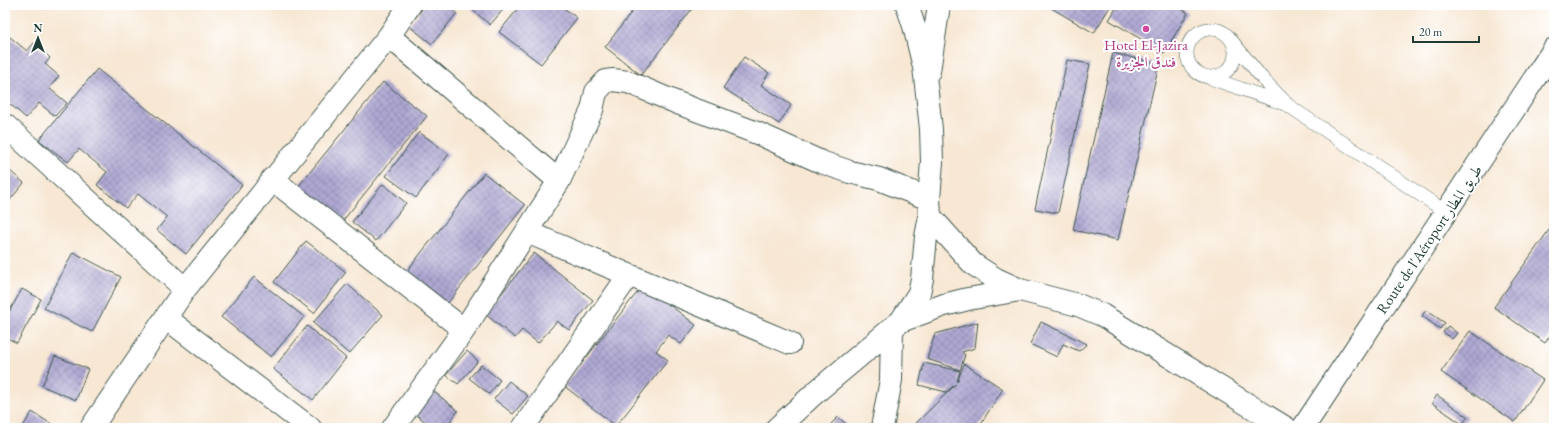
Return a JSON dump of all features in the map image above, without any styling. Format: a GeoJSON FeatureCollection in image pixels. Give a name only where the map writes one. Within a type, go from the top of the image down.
{"type":"FeatureCollection","features":[{"type":"Feature","properties":{"kind":"street"},"geometry":{"type":"LineString","coordinates":[[91,428],[185,289],[272,179],[389,36],[410,5]]}},
{"type":"Feature","properties":{"kind":"street"},"geometry":{"type":"LineString","coordinates":[[777,428],[816,392],[896,325],[919,293],[922,279],[929,208],[932,162],[931,129],[924,67],[907,5]]}},
{"type":"Feature","properties":{"kind":"street"},"geometry":{"type":"LineString","coordinates":[[926,94],[939,5]]}},
{"type":"Feature","properties":{"kind":"street"},"geometry":{"type":"LineString","coordinates":[[389,36],[559,181]]}},
{"type":"Feature","properties":{"kind":"street","name":"Route de l'Aéroport طريق المطار"},"geometry":{"type":"LineString","coordinates":[[1303,428],[1554,50]]}},
{"type":"Feature","properties":{"kind":"street"},"geometry":{"type":"LineString","coordinates":[[393,428],[464,330],[527,232],[559,181],[592,110],[596,92],[606,81],[613,80],[628,82],[675,102],[757,133],[821,162],[850,172],[879,179],[929,208],[973,264],[996,279],[1020,290],[1078,305],[1102,315],[1286,428]]}},
{"type":"Feature","properties":{"kind":"street"},"geometry":{"type":"LineString","coordinates":[[5,124],[185,289]]}},
{"type":"Feature","properties":{"kind":"street"},"geometry":{"type":"LineString","coordinates":[[272,179],[464,330]]}},
{"type":"Feature","properties":{"kind":"street"},"geometry":{"type":"LineString","coordinates":[[527,232],[790,342]]}},
{"type":"Feature","properties":{"kind":"street"},"geometry":{"type":"LineString","coordinates":[[523,428],[629,275]]}},
{"type":"Feature","properties":{"kind":"street"},"geometry":{"type":"LineString","coordinates":[[896,325],[944,305],[968,299],[1020,290]]}},
{"type":"Feature","properties":{"kind":"street"},"geometry":{"type":"LineString","coordinates":[[166,318],[310,428]]}},
{"type":"Feature","properties":{"kind":"street"},"geometry":{"type":"LineString","coordinates":[[882,428],[891,380],[896,325]]}},
{"type":"Feature","properties":{"kind":"lane"},"geometry":{"type":"LineString","coordinates":[[1289,106],[1197,73],[1188,62],[1187,55],[1189,42],[1194,35],[1201,31],[1216,29],[1224,33],[1262,78],[1289,106],[1446,212]]}},
{"type":"Feature","properties":{"kind":"lane"},"geometry":{"type":"LineString","coordinates":[[1210,78],[1223,74],[1234,62],[1235,48],[1231,40]]}},
{"type":"Feature","properties":{"kind":"building"},"geometry":{"type":"Polygon","coordinates":[[[425,5],[446,5],[457,13],[432,44],[409,26],[425,5]]]}},
{"type":"Feature","properties":{"kind":"building"},"geometry":{"type":"Polygon","coordinates":[[[467,5],[507,5],[490,25],[467,5]]]}},
{"type":"Feature","properties":{"kind":"building"},"geometry":{"type":"Polygon","coordinates":[[[521,5],[560,5],[577,18],[541,64],[499,32],[521,5]]]}},
{"type":"Feature","properties":{"kind":"building"},"geometry":{"type":"Polygon","coordinates":[[[637,5],[695,5],[641,75],[605,47],[637,5]]]}},
{"type":"Feature","properties":{"kind":"building"},"geometry":{"type":"Polygon","coordinates":[[[1046,5],[1111,5],[1094,33],[1046,5]]]}},
{"type":"Feature","properties":{"kind":"building"},"geometry":{"type":"Polygon","coordinates":[[[1118,5],[1176,5],[1188,13],[1164,53],[1109,20],[1118,5]]]}},
{"type":"Feature","properties":{"kind":"building"},"geometry":{"type":"Polygon","coordinates":[[[10,37],[27,51],[34,43],[50,58],[45,64],[59,76],[49,88],[67,103],[55,116],[39,103],[26,118],[10,104],[5,109],[5,44],[10,37]]]}},
{"type":"Feature","properties":{"kind":"building"},"geometry":{"type":"Polygon","coordinates":[[[1113,53],[1159,64],[1118,240],[1073,230],[1113,53]]]}},
{"type":"Feature","properties":{"kind":"building"},"geometry":{"type":"Polygon","coordinates":[[[744,57],[769,73],[761,85],[791,105],[779,124],[723,88],[744,57]]]}},
{"type":"Feature","properties":{"kind":"building"},"geometry":{"type":"Polygon","coordinates":[[[1067,60],[1090,64],[1058,213],[1035,209],[1067,60]]]}},
{"type":"Feature","properties":{"kind":"building"},"geometry":{"type":"Polygon","coordinates":[[[97,69],[242,185],[186,254],[157,230],[167,217],[138,194],[126,208],[97,185],[107,172],[79,149],[68,162],[39,140],[97,69]]]}},
{"type":"Feature","properties":{"kind":"building"},"geometry":{"type":"Polygon","coordinates":[[[383,82],[427,116],[341,223],[297,188],[383,82]]]}},
{"type":"Feature","properties":{"kind":"building"},"geometry":{"type":"Polygon","coordinates":[[[419,132],[449,154],[416,198],[386,176],[419,132]]]}},
{"type":"Feature","properties":{"kind":"building"},"geometry":{"type":"Polygon","coordinates":[[[9,170],[24,183],[5,206],[5,175],[9,170]]]}},
{"type":"Feature","properties":{"kind":"building"},"geometry":{"type":"Polygon","coordinates":[[[484,173],[525,205],[444,308],[403,276],[484,173]]]}},
{"type":"Feature","properties":{"kind":"building"},"geometry":{"type":"Polygon","coordinates":[[[383,184],[406,203],[376,241],[352,222],[383,184]]]}},
{"type":"Feature","properties":{"kind":"building"},"geometry":{"type":"Polygon","coordinates":[[[1554,223],[1554,330],[1545,343],[1494,307],[1554,223]]]}},
{"type":"Feature","properties":{"kind":"building"},"geometry":{"type":"Polygon","coordinates":[[[306,241],[346,272],[314,313],[274,282],[306,241]]]}},
{"type":"Feature","properties":{"kind":"building"},"geometry":{"type":"Polygon","coordinates":[[[73,252],[121,277],[92,332],[44,308],[73,252]]]}},
{"type":"Feature","properties":{"kind":"building"},"geometry":{"type":"Polygon","coordinates":[[[534,253],[593,300],[569,330],[557,321],[538,343],[522,330],[515,338],[485,314],[534,253]]]}},
{"type":"Feature","properties":{"kind":"building"},"geometry":{"type":"Polygon","coordinates":[[[254,277],[304,317],[271,357],[221,317],[254,277]]]}},
{"type":"Feature","properties":{"kind":"building"},"geometry":{"type":"Polygon","coordinates":[[[347,284],[383,315],[349,354],[313,323],[347,284]]]}},
{"type":"Feature","properties":{"kind":"building"},"geometry":{"type":"Polygon","coordinates":[[[643,285],[696,325],[681,344],[668,335],[656,351],[668,360],[616,426],[564,386],[643,285]]]}},
{"type":"Feature","properties":{"kind":"building"},"geometry":{"type":"Polygon","coordinates":[[[22,289],[41,299],[17,343],[5,337],[5,319],[22,289]]]}},
{"type":"Feature","properties":{"kind":"building"},"geometry":{"type":"Polygon","coordinates":[[[1426,310],[1445,323],[1440,329],[1422,316],[1426,310]]]}},
{"type":"Feature","properties":{"kind":"building"},"geometry":{"type":"Polygon","coordinates":[[[978,322],[975,348],[962,352],[965,355],[960,370],[927,359],[935,334],[978,322]]]}},
{"type":"Feature","properties":{"kind":"building"},"geometry":{"type":"Polygon","coordinates":[[[1041,322],[1087,344],[1079,351],[1063,344],[1057,357],[1030,344],[1041,322]]]}},
{"type":"Feature","properties":{"kind":"building"},"geometry":{"type":"Polygon","coordinates":[[[307,326],[346,358],[313,400],[273,369],[307,326]]]}},
{"type":"Feature","properties":{"kind":"building"},"geometry":{"type":"Polygon","coordinates":[[[1448,326],[1457,333],[1452,339],[1443,332],[1448,326]]]}},
{"type":"Feature","properties":{"kind":"building"},"geometry":{"type":"Polygon","coordinates":[[[1470,331],[1543,380],[1515,422],[1441,372],[1470,331]]]}},
{"type":"Feature","properties":{"kind":"building"},"geometry":{"type":"Polygon","coordinates":[[[467,351],[478,361],[458,384],[446,375],[467,351]]]}},
{"type":"Feature","properties":{"kind":"building"},"geometry":{"type":"Polygon","coordinates":[[[55,356],[88,369],[76,400],[42,386],[55,356]]]}},
{"type":"Feature","properties":{"kind":"building"},"geometry":{"type":"Polygon","coordinates":[[[924,363],[960,371],[957,382],[964,364],[1003,389],[978,428],[911,428],[956,384],[946,392],[919,385],[924,363]]]}},
{"type":"Feature","properties":{"kind":"building"},"geometry":{"type":"Polygon","coordinates":[[[481,365],[500,380],[489,394],[469,378],[481,365]]]}},
{"type":"Feature","properties":{"kind":"building"},"geometry":{"type":"Polygon","coordinates":[[[509,381],[528,396],[513,414],[494,399],[509,381]]]}},
{"type":"Feature","properties":{"kind":"building"},"geometry":{"type":"Polygon","coordinates":[[[432,390],[458,411],[445,428],[433,428],[414,413],[432,390]]]}},
{"type":"Feature","properties":{"kind":"building"},"geometry":{"type":"Polygon","coordinates":[[[1437,395],[1468,417],[1462,424],[1432,403],[1437,395]]]}},
{"type":"Feature","properties":{"kind":"building"},"geometry":{"type":"Polygon","coordinates":[[[32,412],[58,428],[22,428],[32,412]]]}},
{"type":"Feature","properties":{"kind":"building"},"geometry":{"type":"Polygon","coordinates":[[[838,417],[851,428],[827,428],[838,417]]]}},
{"type":"Feature","properties":{"kind":"place","name":"Hotel El-Jazira فندق الجزيرة"},"geometry":{"type":"Point","coordinates":[1146,29]}}]}
